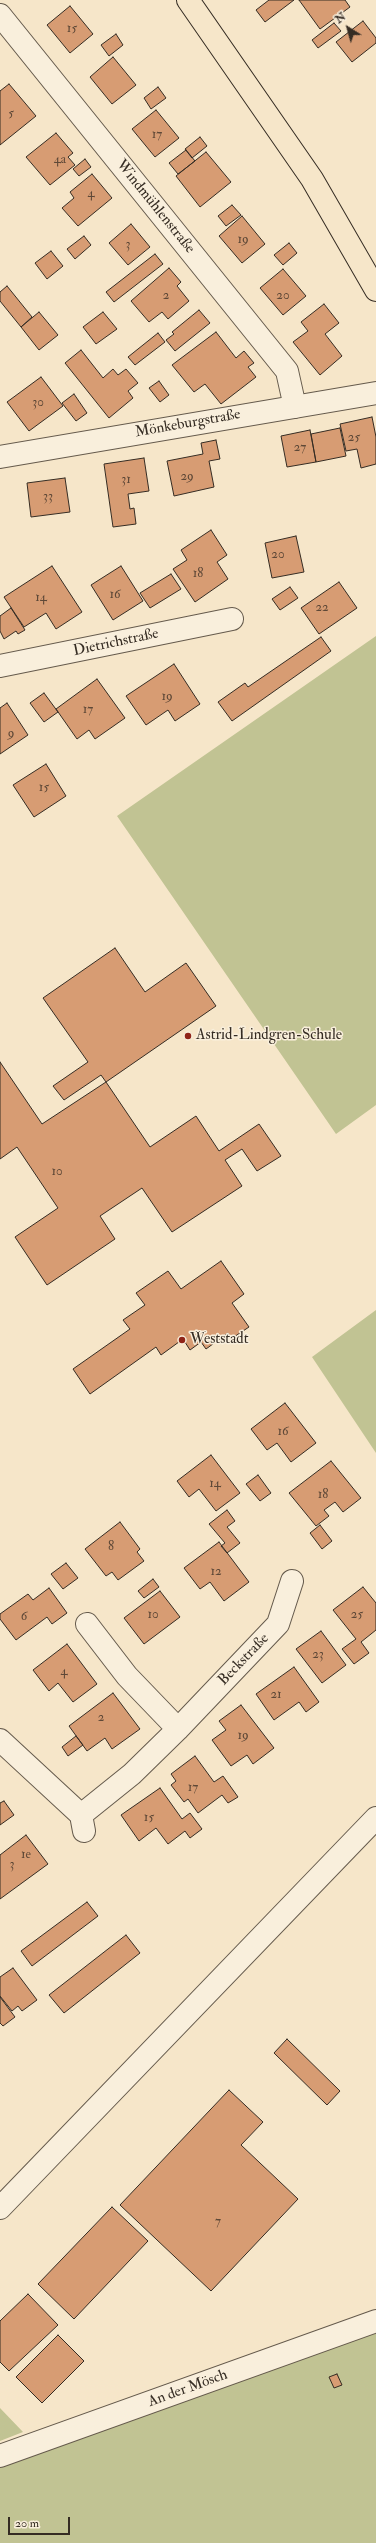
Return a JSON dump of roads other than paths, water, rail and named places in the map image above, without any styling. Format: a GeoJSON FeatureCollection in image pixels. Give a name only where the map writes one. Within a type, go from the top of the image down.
{"type":"FeatureCollection","features":[{"type":"Feature","properties":{"kind":"main road"},"geometry":{"type":"LineString","coordinates":[[188,0],[312,179],[376,290]]}},
{"type":"Feature","properties":{"kind":"street","name":"Windmühlenstraße"},"geometry":{"type":"LineString","coordinates":[[0,15],[287,371],[295,407]]}},
{"type":"Feature","properties":{"kind":"street","name":"Mönkeburgstraße"},"geometry":{"type":"LineString","coordinates":[[0,456],[376,393]]}},
{"type":"Feature","properties":{"kind":"street","name":"Dietrichstraße"},"geometry":{"type":"LineString","coordinates":[[0,666],[232,619]]}},
{"type":"Feature","properties":{"kind":"street","name":"Beckstraße"},"geometry":{"type":"LineString","coordinates":[[0,1740],[83,1823],[178,1729],[278,1624],[292,1581]]}},
{"type":"Feature","properties":{"kind":"street"},"geometry":{"type":"LineString","coordinates":[[87,1624],[127,1676],[178,1729]]}},
{"type":"Feature","properties":{"kind":"street"},"geometry":{"type":"LineString","coordinates":[[0,2208],[376,1818]]}},
{"type":"Feature","properties":{"kind":"street","name":"An der Mösch"},"geometry":{"type":"LineString","coordinates":[[0,2456],[376,2321]]}},
{"type":"Feature","properties":{"kind":"place","name":"Astrid-Lindgren-Schule"},"geometry":{"type":"Point","coordinates":[188,1036]}},
{"type":"Feature","properties":{"kind":"place","name":"Weststadt"},"geometry":{"type":"Point","coordinates":[182,1340]}}]}
